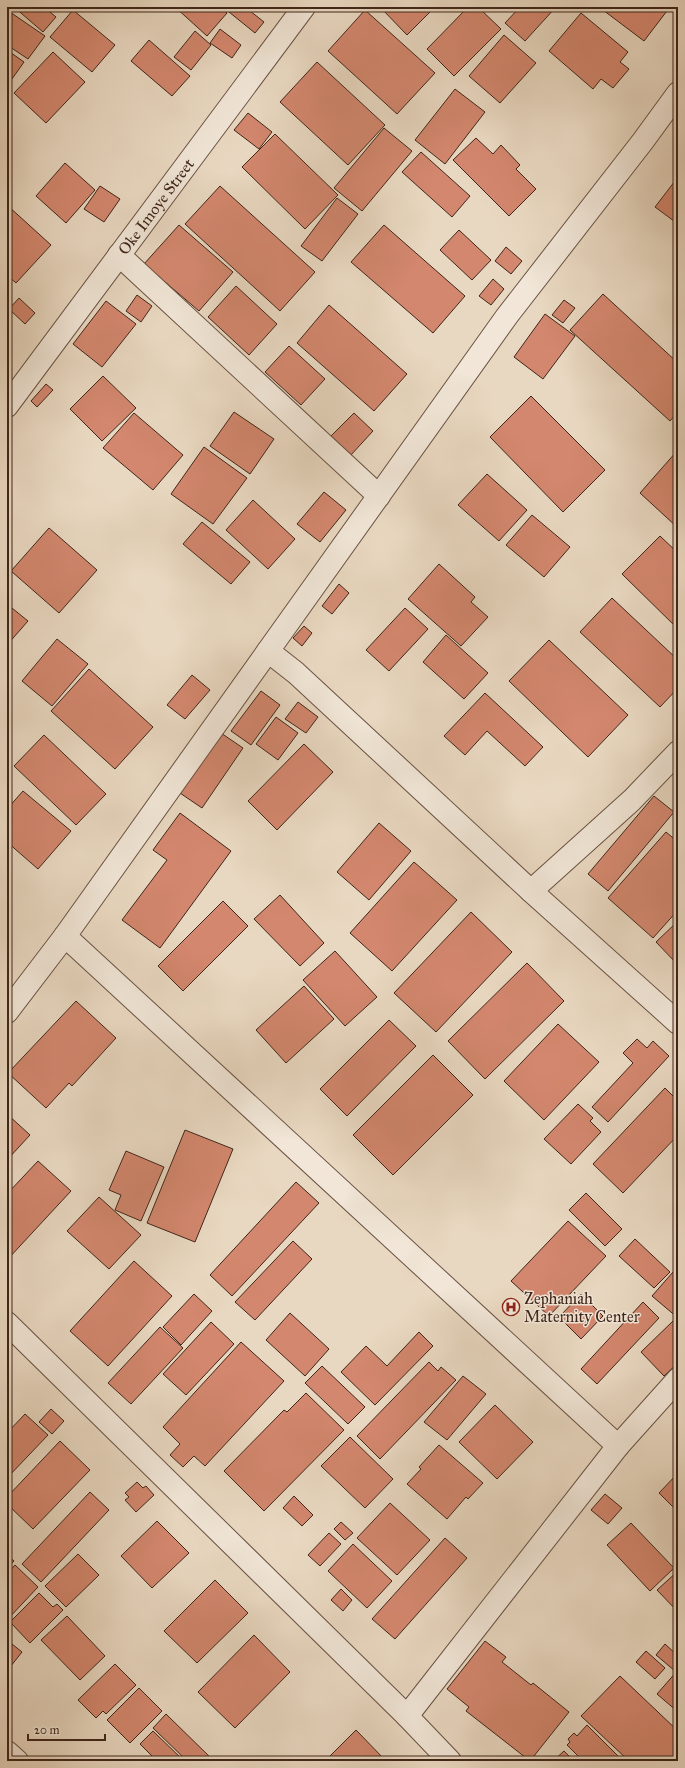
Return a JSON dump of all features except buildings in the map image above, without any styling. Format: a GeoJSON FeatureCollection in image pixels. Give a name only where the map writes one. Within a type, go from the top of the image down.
{"type":"FeatureCollection","features":[{"type":"Feature","properties":{"kind":"street","name":"Oke Imoye Street"},"geometry":{"type":"LineString","coordinates":[[7,406],[304,7]]}},
{"type":"Feature","properties":{"kind":"street"},"geometry":{"type":"LineString","coordinates":[[7,1012],[64,936],[507,316],[643,141],[678,93]]}},
{"type":"Feature","properties":{"kind":"street"},"geometry":{"type":"LineString","coordinates":[[119,255],[379,496]]}},
{"type":"Feature","properties":{"kind":"street"},"geometry":{"type":"LineString","coordinates":[[268,651],[296,673],[531,891],[678,1023]]}},
{"type":"Feature","properties":{"kind":"street"},"geometry":{"type":"LineString","coordinates":[[531,891],[632,800],[678,752]]}},
{"type":"Feature","properties":{"kind":"street"},"geometry":{"type":"LineString","coordinates":[[64,936],[618,1446]]}},
{"type":"Feature","properties":{"kind":"street"},"geometry":{"type":"LineString","coordinates":[[7,1322],[407,1716],[450,1761]]}},
{"type":"Feature","properties":{"kind":"street"},"geometry":{"type":"LineString","coordinates":[[407,1716],[618,1446],[678,1379]]}},
{"type":"Feature","properties":{"kind":"street"},"geometry":{"type":"LineString","coordinates":[[7,1752],[17,1761]]}},
{"type":"Feature","properties":{"kind":"place","name":"Zephaniah Maternity Center"},"geometry":{"type":"Point","coordinates":[511,1307]}}]}
